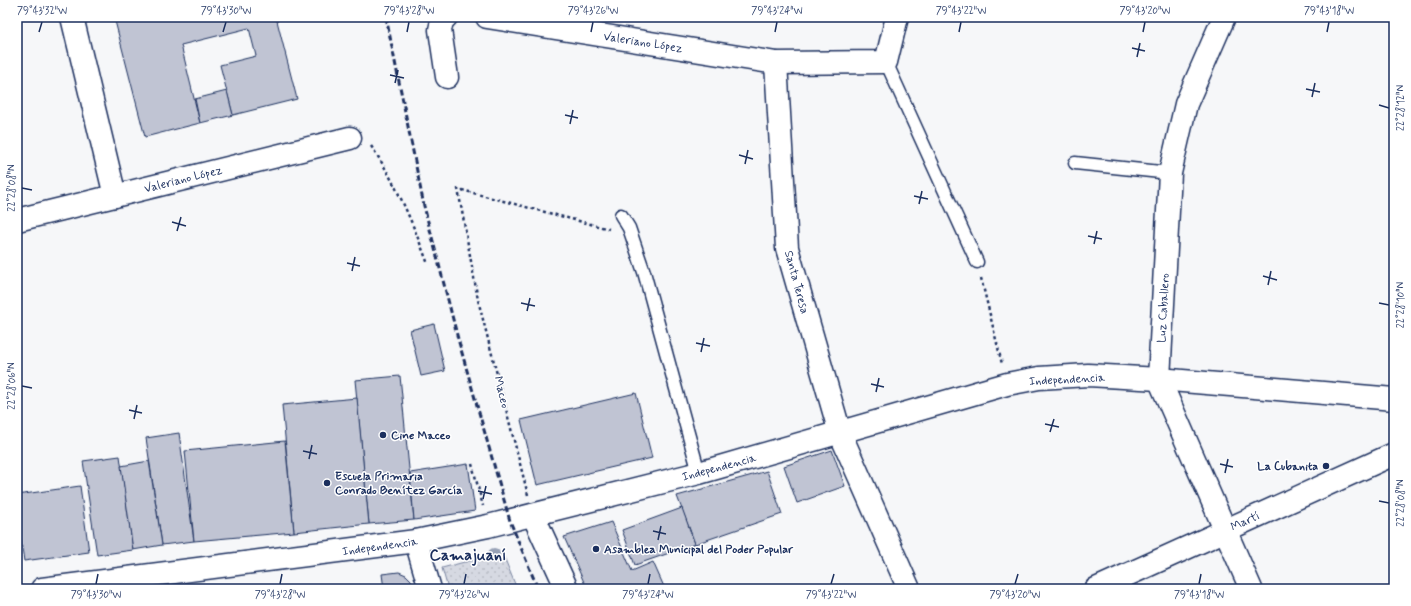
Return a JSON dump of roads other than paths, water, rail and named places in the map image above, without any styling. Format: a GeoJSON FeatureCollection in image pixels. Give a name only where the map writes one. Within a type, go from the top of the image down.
{"type":"FeatureCollection","features":[{"type":"Feature","properties":{"kind":"street"},"geometry":{"type":"LineString","coordinates":[[72,17],[115,196]]}},
{"type":"Feature","properties":{"kind":"street"},"geometry":{"type":"LineString","coordinates":[[446,17],[442,22],[440,30],[447,77]]}},
{"type":"Feature","properties":{"kind":"street","name":"Valeriano López"},"geometry":{"type":"LineString","coordinates":[[487,17],[776,63]]}},
{"type":"Feature","properties":{"kind":"street"},"geometry":{"type":"LineString","coordinates":[[776,63],[886,62],[897,17]]}},
{"type":"Feature","properties":{"kind":"street","name":"Luz Caballero"},"geometry":{"type":"LineString","coordinates":[[1224,17],[1186,104],[1170,173],[1159,379],[1251,589]]}},
{"type":"Feature","properties":{"kind":"street","name":"Santa Teresa"},"geometry":{"type":"LineString","coordinates":[[776,63],[787,248],[840,433],[909,589]]}},
{"type":"Feature","properties":{"kind":"street","name":"Valeriano López"},"geometry":{"type":"LineString","coordinates":[[17,220],[350,138]]}},
{"type":"Feature","properties":{"kind":"street","name":"Independencia"},"geometry":{"type":"LineString","coordinates":[[42,589],[416,541],[488,526],[699,473],[1007,384],[1039,378],[1088,376],[1159,379],[1394,399]]}},
{"type":"Feature","properties":{"kind":"street","name":"Martí"},"geometry":{"type":"LineString","coordinates":[[1096,589],[1394,454]]}},
{"type":"Feature","properties":{"kind":"street"},"geometry":{"type":"LineString","coordinates":[[533,515],[567,589]]}},
{"type":"Feature","properties":{"kind":"street"},"geometry":{"type":"LineString","coordinates":[[416,541],[430,589]]}},
{"type":"Feature","properties":{"kind":"lane"},"geometry":{"type":"LineString","coordinates":[[886,62],[977,262]]}},
{"type":"Feature","properties":{"kind":"lane"},"geometry":{"type":"LineString","coordinates":[[1075,163],[1170,173]]}},
{"type":"Feature","properties":{"kind":"lane"},"geometry":{"type":"LineString","coordinates":[[621,215],[629,228],[644,272],[699,473]]}},
{"type":"Feature","properties":{"kind":"railway"},"geometry":{"type":"LineString","coordinates":[[386,17],[424,206],[458,339],[510,521],[538,589]]}},
{"type":"Feature","properties":{"kind":"place","name":"Cine Maceo"},"geometry":{"type":"Point","coordinates":[383,435]}},
{"type":"Feature","properties":{"kind":"place","name":"La Cubanita"},"geometry":{"type":"Point","coordinates":[1326,466]}},
{"type":"Feature","properties":{"kind":"place","name":"Escuela Primaria Conrado Benítez García"},"geometry":{"type":"Point","coordinates":[327,483]}},
{"type":"Feature","properties":{"kind":"place","name":"Asamblea Municipal del Poder Popular"},"geometry":{"type":"Point","coordinates":[596,549]}},
{"type":"Feature","properties":{"kind":"district","name":"Camajuaní"},"geometry":{"type":"Point","coordinates":[468,554]}}]}
